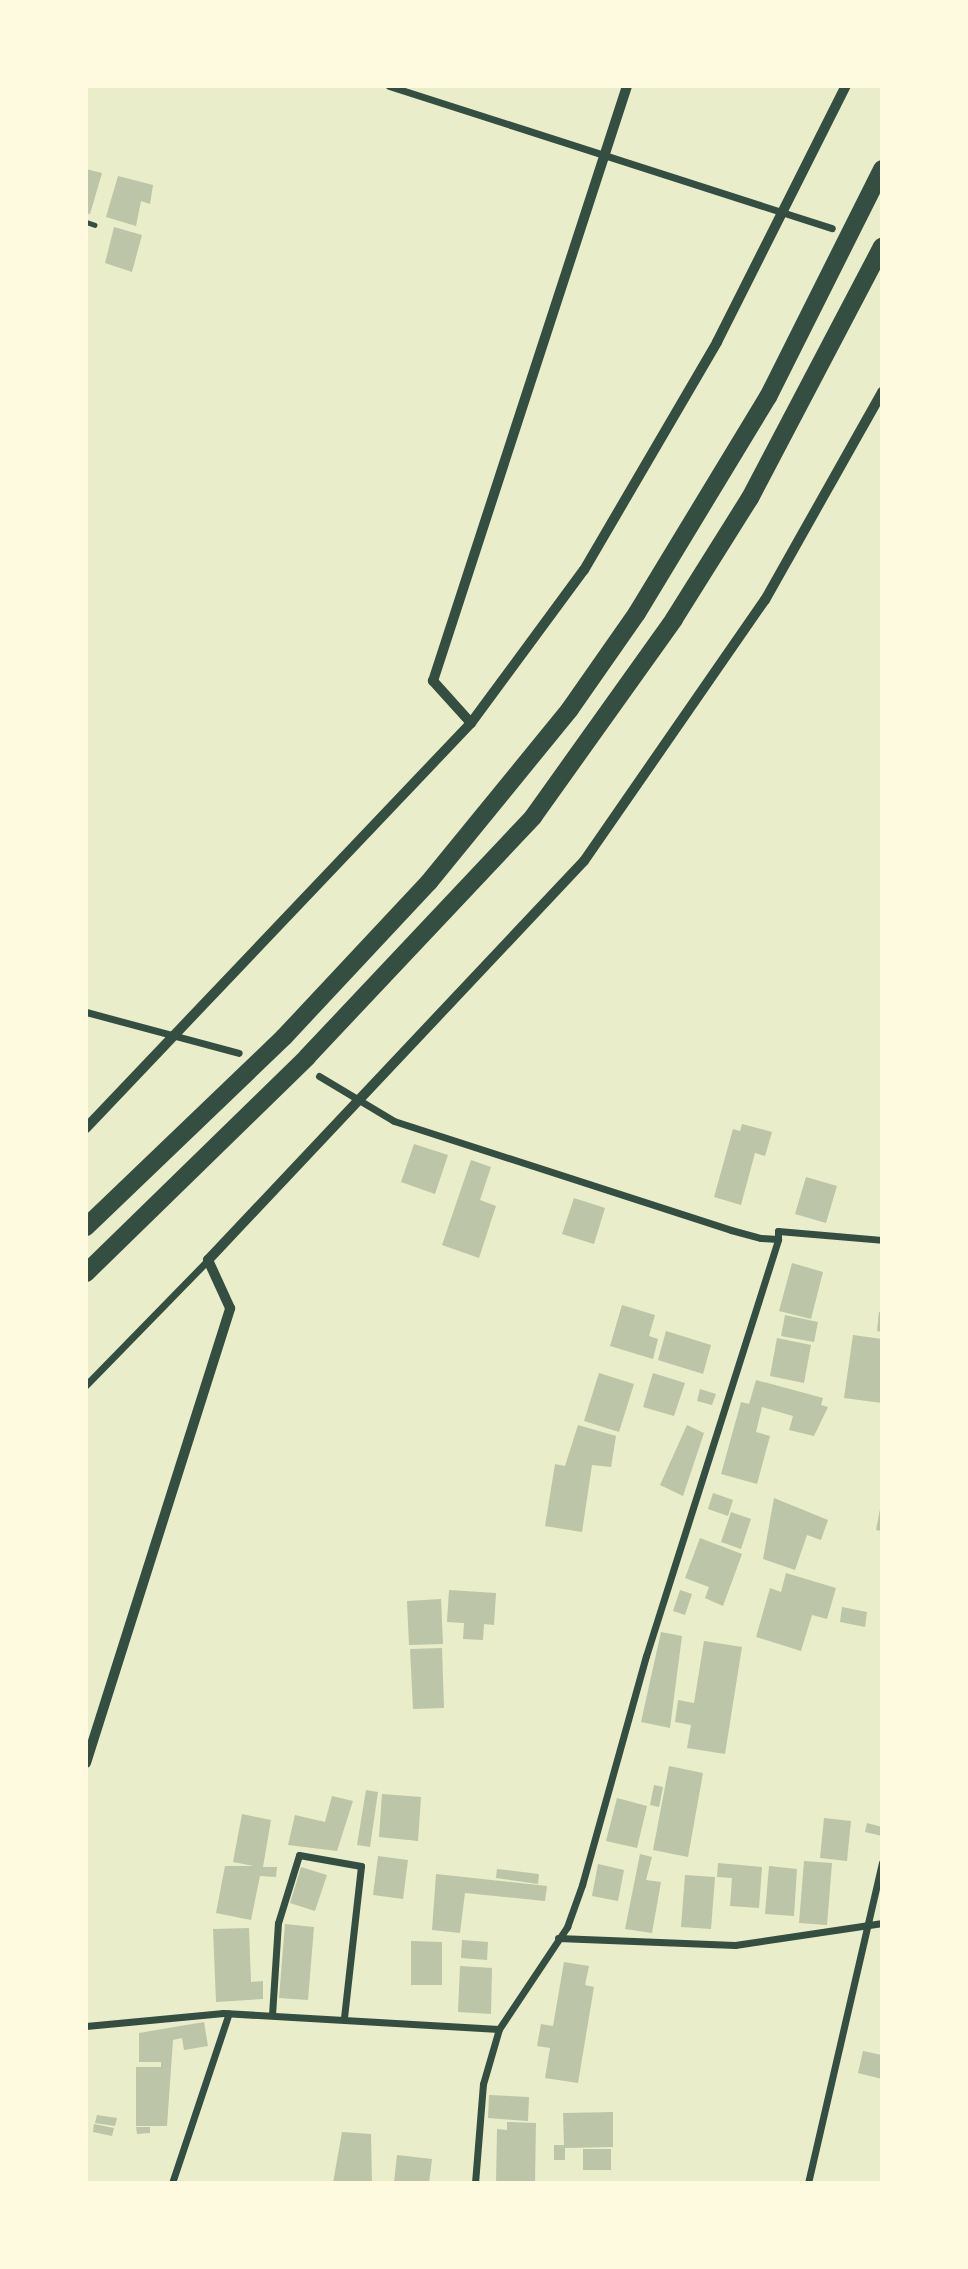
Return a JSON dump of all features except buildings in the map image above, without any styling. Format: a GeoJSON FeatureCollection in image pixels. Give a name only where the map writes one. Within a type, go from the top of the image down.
{"type":"FeatureCollection","features":[{"type":"Feature","properties":{"kind":"highway"},"geometry":{"type":"LineString","coordinates":[[86,1227],[284,1037],[402,911],[570,709],[637,613],[768,397],[882,169]]}},
{"type":"Feature","properties":{"kind":"highway"},"geometry":{"type":"LineString","coordinates":[[86,1273],[316,1047],[533,817],[674,619],[750,498],[882,247]]}},
{"type":"Feature","properties":{"kind":"street"},"geometry":{"type":"LineString","coordinates":[[389,86],[832,228]]}},
{"type":"Feature","properties":{"kind":"street"},"geometry":{"type":"LineString","coordinates":[[471,723],[433,681],[627,86]]}},
{"type":"Feature","properties":{"kind":"street"},"geometry":{"type":"LineString","coordinates":[[86,1128],[177,1036],[471,723],[584,570],[782,214],[846,86]]}},
{"type":"Feature","properties":{"kind":"street"},"geometry":{"type":"LineString","coordinates":[[86,1385],[363,1097],[584,860],[765,600],[882,392]]}},
{"type":"Feature","properties":{"kind":"street"},"geometry":{"type":"LineString","coordinates":[[86,1012],[239,1053]]}},
{"type":"Feature","properties":{"kind":"street"},"geometry":{"type":"LineString","coordinates":[[319,1076],[363,1097],[394,1121],[731,1230],[778,1239]]}},
{"type":"Feature","properties":{"kind":"street"},"geometry":{"type":"LineString","coordinates":[[475,2183],[483,2084],[499,2029],[558,1938],[582,1885],[646,1656],[778,1239],[778,1231],[882,1240]]}},
{"type":"Feature","properties":{"kind":"street"},"geometry":{"type":"LineString","coordinates":[[86,1763],[229,1308],[208,1260]]}},
{"type":"Feature","properties":{"kind":"street"},"geometry":{"type":"LineString","coordinates":[[272,2015],[278,1923],[299,1855],[361,1866],[344,2018]]}},
{"type":"Feature","properties":{"kind":"street"},"geometry":{"type":"LineString","coordinates":[[808,2183],[870,1924],[882,1862]]}},
{"type":"Feature","properties":{"kind":"street"},"geometry":{"type":"LineString","coordinates":[[558,1938],[735,1945],[882,1923]]}},
{"type":"Feature","properties":{"kind":"street"},"geometry":{"type":"LineString","coordinates":[[86,2026],[229,2013],[499,2029]]}},
{"type":"Feature","properties":{"kind":"street"},"geometry":{"type":"LineString","coordinates":[[172,2183],[229,2013]]}},
{"type":"Feature","properties":{"kind":"lane"},"geometry":{"type":"LineString","coordinates":[[86,222],[95,225]]}}]}
